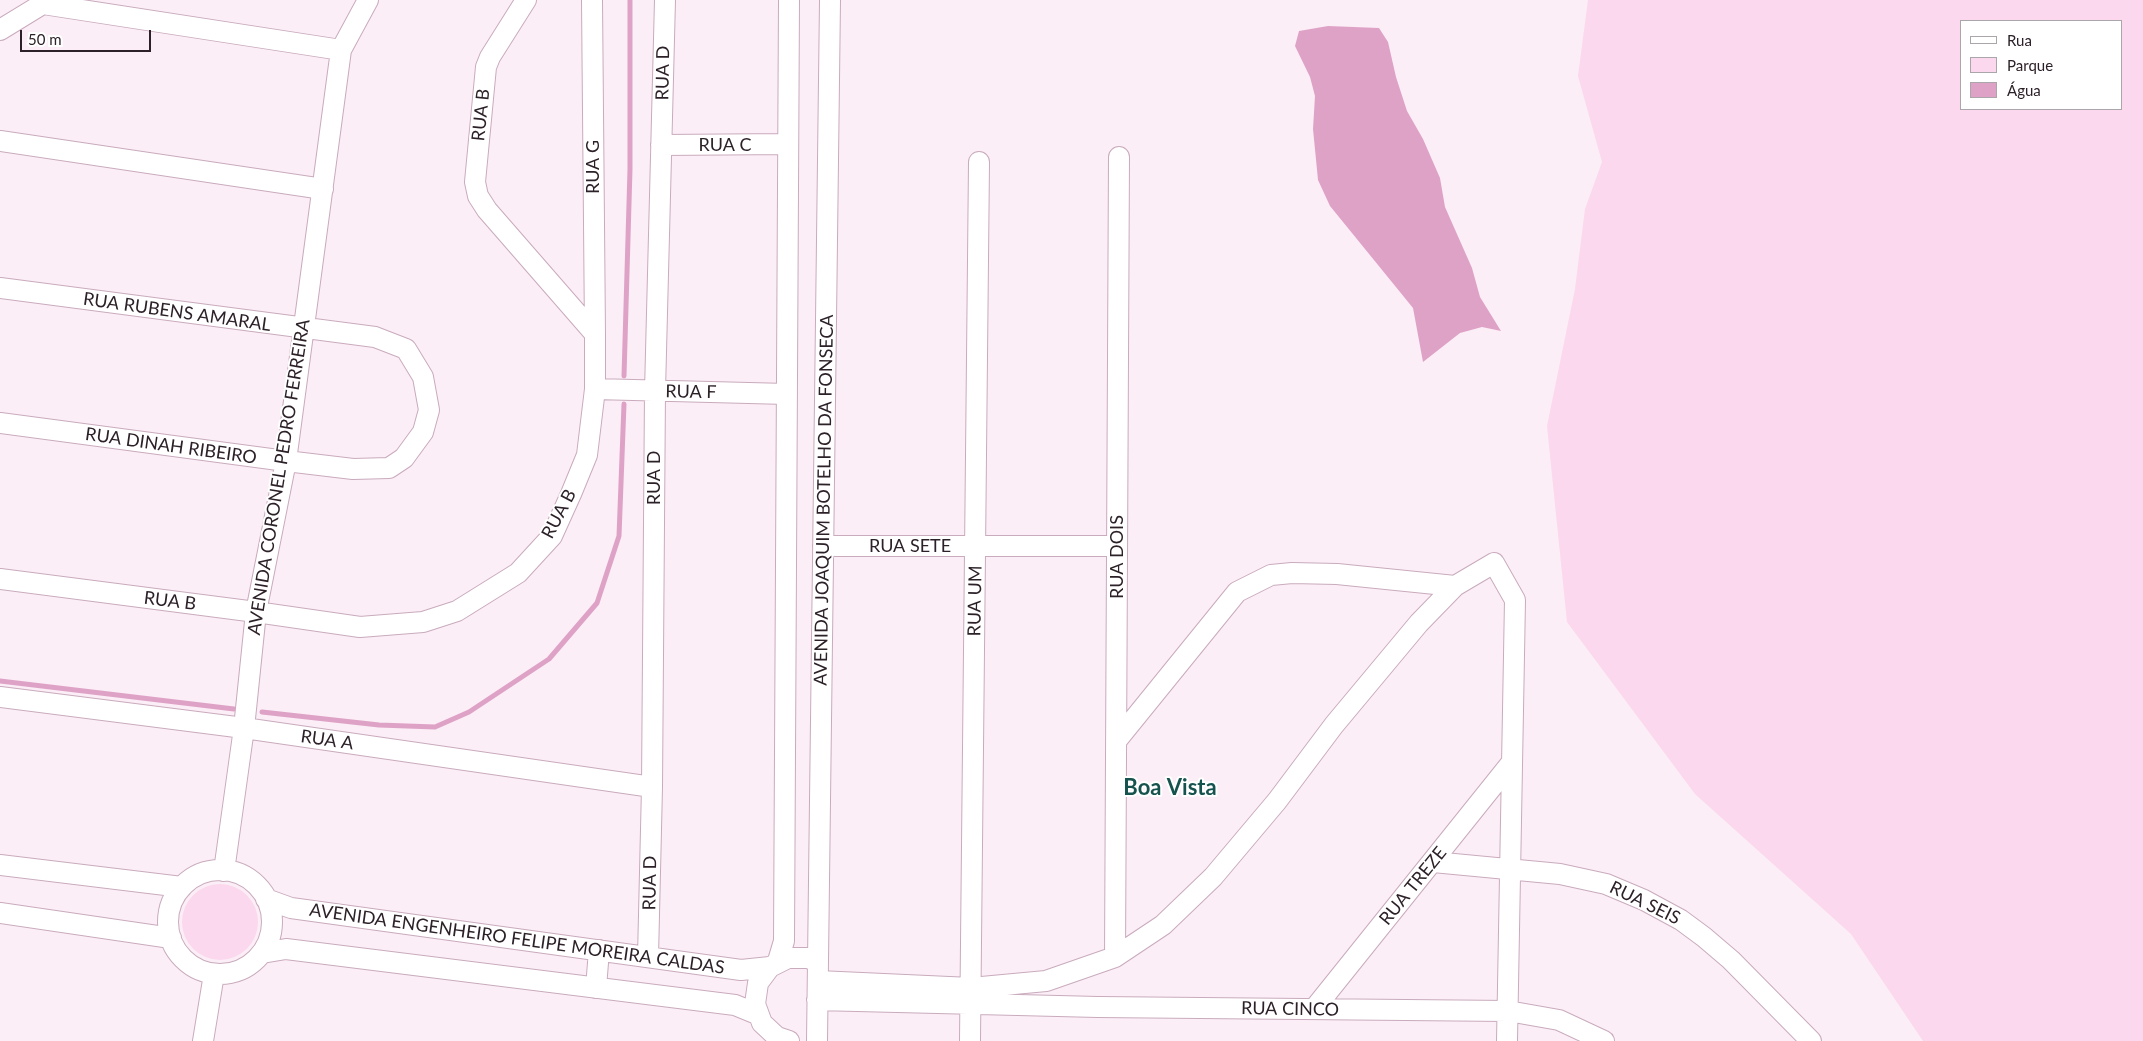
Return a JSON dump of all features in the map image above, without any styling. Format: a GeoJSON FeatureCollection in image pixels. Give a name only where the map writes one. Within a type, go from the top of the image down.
{"type":"FeatureCollection","features":[{"type":"Feature","properties":{"kind":"street","name":"AVENIDA CORONEL PEDRO FERREIRA"},"geometry":{"type":"LineString","coordinates":[[224,871],[244,728],[256,612],[286,461],[341,50],[368,0]]}},
{"type":"Feature","properties":{"kind":"street","name":"RUA B"},"geometry":{"type":"LineString","coordinates":[[0,580],[360,627],[423,622],[457,611],[518,573],[552,536],[587,455],[595,389],[595,334],[487,210],[478,196],[475,182],[486,67],[490,56],[526,0]]}},
{"type":"Feature","properties":{"kind":"street","name":"RUA G"},"geometry":{"type":"LineString","coordinates":[[592,0],[595,334]]}},
{"type":"Feature","properties":{"kind":"street","name":"RUA D"},"geometry":{"type":"LineString","coordinates":[[648,957],[652,787],[655,391],[665,0]]}},
{"type":"Feature","properties":{"kind":"street"},"geometry":{"type":"LineString","coordinates":[[757,1014],[755,993],[762,974],[774,964],[784,942],[789,0]]}},
{"type":"Feature","properties":{"kind":"street","name":"AVENIDA JOAQUIM BOTELHO DA FONSECA"},"geometry":{"type":"LineString","coordinates":[[813,1040],[818,981],[830,0]]}},
{"type":"Feature","properties":{"kind":"street"},"geometry":{"type":"LineString","coordinates":[[0,30],[46,2],[341,50]]}},
{"type":"Feature","properties":{"kind":"street"},"geometry":{"type":"LineString","coordinates":[[0,141],[323,189]]}},
{"type":"Feature","properties":{"kind":"street","name":"RUA C"},"geometry":{"type":"LineString","coordinates":[[661,145],[788,144]]}},
{"type":"Feature","properties":{"kind":"street","name":"RUA DOIS"},"geometry":{"type":"LineString","coordinates":[[1115,956],[1119,157]]}},
{"type":"Feature","properties":{"kind":"street","name":"RUA UM"},"geometry":{"type":"LineString","coordinates":[[970,1041],[979,162]]}},
{"type":"Feature","properties":{"kind":"street","name":"RUA RUBENS AMARAL"},"geometry":{"type":"LineString","coordinates":[[0,288],[375,337],[406,350],[423,378],[429,410]]}},
{"type":"Feature","properties":{"kind":"street","name":"RUA F"},"geometry":{"type":"LineString","coordinates":[[595,389],[787,394]]}},
{"type":"Feature","properties":{"kind":"street","name":"RUA DINAH RIBEIRO"},"geometry":{"type":"LineString","coordinates":[[0,423],[353,469],[390,468],[404,458],[423,432],[429,410]]}},
{"type":"Feature","properties":{"kind":"street","name":"RUA SETE"},"geometry":{"type":"LineString","coordinates":[[823,546],[1117,546]]}},
{"type":"Feature","properties":{"kind":"street"},"geometry":{"type":"LineString","coordinates":[[971,996],[1046,981],[1115,956],[1163,925],[1212,877],[1276,801],[1334,725],[1412,630],[1455,586],[1494,563],[1515,600],[1507,1041]]}},
{"type":"Feature","properties":{"kind":"street"},"geometry":{"type":"LineString","coordinates":[[1116,740],[1237,592],[1250,584],[1271,575],[1292,573],[1337,574],[1455,586]]}},
{"type":"Feature","properties":{"kind":"street","name":"RUA A"},"geometry":{"type":"LineString","coordinates":[[0,697],[244,728],[652,787]]}},
{"type":"Feature","properties":{"kind":"street","name":"RUA TREZE"},"geometry":{"type":"LineString","coordinates":[[1314,1009],[1512,762]]}},
{"type":"Feature","properties":{"kind":"street","name":"RUA SEIS"},"geometry":{"type":"LineString","coordinates":[[1433,862],[1560,874],[1606,884],[1644,900],[1681,920],[1732,960],[1811,1041]]}},
{"type":"Feature","properties":{"kind":"street"},"geometry":{"type":"LineString","coordinates":[[0,865],[182,887]]}},
{"type":"Feature","properties":{"kind":"street","name":"AVENIDA ENGENHEIRO FELIPE MOREIRA CALDAS"},"geometry":{"type":"LineString","coordinates":[[224,871],[241,875],[256,885],[266,899],[271,912],[272,926],[269,940],[262,953],[253,963],[241,970],[228,974],[214,974],[200,970],[187,962],[177,951],[168,925],[174,898],[182,887],[194,877],[209,872],[224,871]]}},
{"type":"Feature","properties":{"kind":"street","name":"AVENIDA ENGENHEIRO FELIPE MOREIRA CALDAS"},"geometry":{"type":"LineString","coordinates":[[266,899],[292,908],[741,970],[798,957],[818,981],[971,996]]}},
{"type":"Feature","properties":{"kind":"street"},"geometry":{"type":"LineString","coordinates":[[0,913],[171,938]]}},
{"type":"Feature","properties":{"kind":"street","name":"AVENIDA ENGENHEIRO FELIPE MOREIRA CALDAS"},"geometry":{"type":"LineString","coordinates":[[262,953],[286,950],[735,1005],[757,1014],[768,1031],[789,1041]]}},
{"type":"Feature","properties":{"kind":"street"},"geometry":{"type":"LineString","coordinates":[[596,988],[599,950]]}},
{"type":"Feature","properties":{"kind":"street"},"geometry":{"type":"LineString","coordinates":[[203,1041],[214,974]]}},
{"type":"Feature","properties":{"kind":"street","name":"RUA CINCO"},"geometry":{"type":"LineString","coordinates":[[971,996],[1314,1009],[1508,1011],[1559,1020],[1604,1041]]}},
{"type":"Feature","properties":{"kind":"green space"},"geometry":{"type":"Polygon","coordinates":[[[1588,0],[2143,0],[2143,1041],[1923,1041],[1851,934],[1695,794],[1567,622],[1547,426],[1575,289],[1585,209],[1602,162],[1578,76],[1588,0]]]}},
{"type":"Feature","properties":{"kind":"green space"},"geometry":{"type":"Polygon","coordinates":[[[228,884],[241,890],[252,901],[258,914],[256,937],[241,954],[228,960],[212,960],[199,954],[184,937],[182,914],[188,901],[205,886],[228,884]]]}},
{"type":"Feature","properties":{"kind":"water"},"geometry":{"type":"Polygon","coordinates":[[[1328,26],[1379,28],[1388,42],[1396,77],[1407,111],[1423,139],[1440,178],[1445,207],[1472,268],[1480,297],[1501,331],[1482,327],[1460,333],[1423,362],[1413,308],[1330,206],[1318,180],[1313,129],[1315,96],[1310,77],[1295,46],[1299,31],[1328,26]]]}},
{"type":"Feature","properties":{"kind":"waterway"},"geometry":{"type":"LineString","coordinates":[[624,376],[630,169],[630,0]]}},
{"type":"Feature","properties":{"kind":"waterway"},"geometry":{"type":"LineString","coordinates":[[262,712],[379,725],[435,727],[469,712],[549,659],[597,603],[619,536],[624,404]]}},
{"type":"Feature","properties":{"kind":"waterway"},"geometry":{"type":"LineString","coordinates":[[0,681],[234,709]]}},
{"type":"Feature","properties":{"kind":"district","name":"Boa Vista"},"geometry":{"type":"Point","coordinates":[1170,788]}}]}
